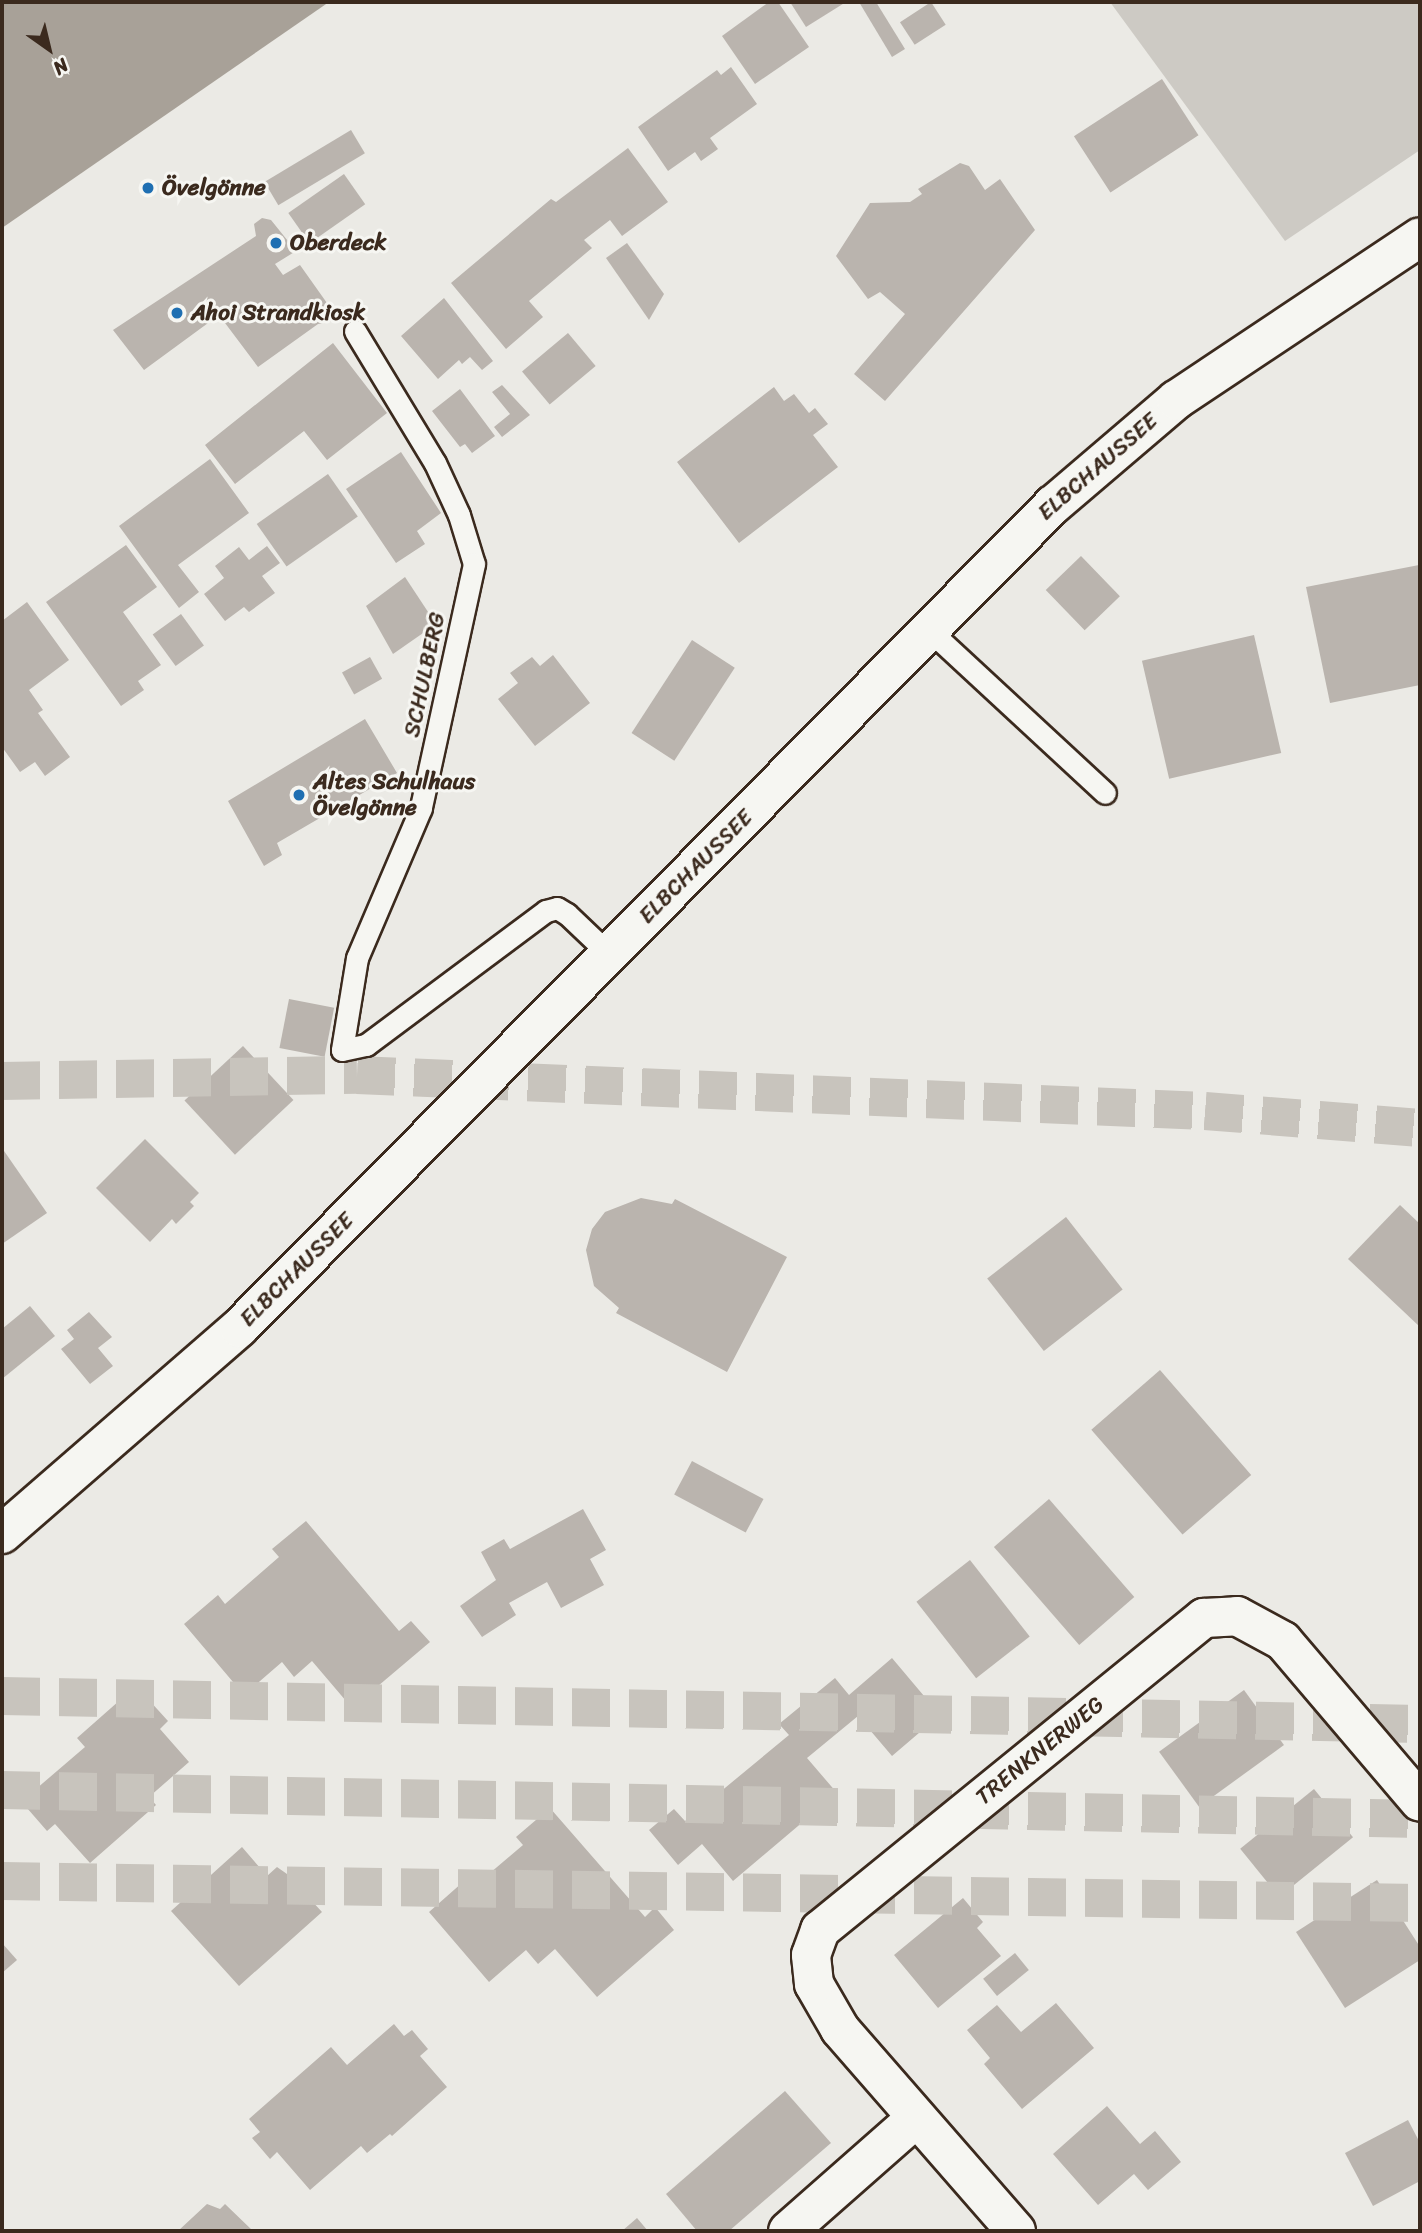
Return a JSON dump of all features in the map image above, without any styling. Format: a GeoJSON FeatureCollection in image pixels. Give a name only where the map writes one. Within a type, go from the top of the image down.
{"type":"FeatureCollection","features":[{"type":"Feature","properties":{"kind":"main road","name":"ELBCHAUSSEE"},"geometry":{"type":"LineString","coordinates":[[2,1534],[239,1328],[1052,505],[1176,400],[1420,237]]}},
{"type":"Feature","properties":{"kind":"main road","name":"TRENKNERWEG"},"geometry":{"type":"LineString","coordinates":[[1016,2231],[840,2029],[814,1984],[811,1955],[820,1930],[1204,1618],[1237,1616],[1283,1641],[1420,1802]]}},
{"type":"Feature","properties":{"kind":"main road"},"geometry":{"type":"LineString","coordinates":[[788,2231],[916,2118]]}},
{"type":"Feature","properties":{"kind":"lane","name":"SCHULBERG"},"geometry":{"type":"LineString","coordinates":[[355,331],[435,463],[459,515],[474,564],[421,808],[357,958],[342,1050],[366,1045],[546,911],[557,908],[567,914],[609,954]]}},
{"type":"Feature","properties":{"kind":"lane"},"geometry":{"type":"LineString","coordinates":[[928,629],[1105,793]]}},
{"type":"Feature","properties":{"kind":"shaded area"},"geometry":{"type":"Polygon","coordinates":[[[2,2],[329,2],[2,228],[2,2]]]}},
{"type":"Feature","properties":{"kind":"shaded area"},"geometry":{"type":"Polygon","coordinates":[[[1110,2],[1420,2],[1420,150],[1285,241],[1110,2]]]}},
{"type":"Feature","properties":{"kind":"building"},"geometry":{"type":"Polygon","coordinates":[[[769,2],[778,2],[809,47],[755,84],[722,36],[769,2]]]}},
{"type":"Feature","properties":{"kind":"building"},"geometry":{"type":"Polygon","coordinates":[[[790,2],[846,2],[806,27],[790,2]]]}},
{"type":"Feature","properties":{"kind":"building"},"geometry":{"type":"Polygon","coordinates":[[[859,2],[876,2],[905,49],[892,57],[859,2]]]}},
{"type":"Feature","properties":{"kind":"building"},"geometry":{"type":"Polygon","coordinates":[[[931,2],[946,25],[915,45],[900,22],[931,2]]]}},
{"type":"Feature","properties":{"kind":"building"},"geometry":{"type":"Polygon","coordinates":[[[731,67],[757,104],[710,138],[718,149],[701,161],[695,152],[668,171],[638,127],[717,70],[721,75],[731,67]]]}},
{"type":"Feature","properties":{"kind":"building"},"geometry":{"type":"Polygon","coordinates":[[[1162,79],[1198,135],[1110,192],[1074,136],[1162,79]]]}},
{"type":"Feature","properties":{"kind":"building"},"geometry":{"type":"Polygon","coordinates":[[[351,130],[365,153],[278,205],[264,182],[351,130]]]}},
{"type":"Feature","properties":{"kind":"building"},"geometry":{"type":"Polygon","coordinates":[[[628,148],[668,202],[622,236],[610,220],[584,240],[592,248],[529,301],[543,317],[506,349],[451,283],[551,199],[556,202],[628,148]]]}},
{"type":"Feature","properties":{"kind":"building"},"geometry":{"type":"Polygon","coordinates":[[[960,163],[969,166],[985,190],[1000,179],[1035,230],[885,401],[854,374],[905,314],[880,292],[868,299],[836,256],[870,203],[910,202],[922,194],[918,189],[960,163]]]}},
{"type":"Feature","properties":{"kind":"building"},"geometry":{"type":"Polygon","coordinates":[[[344,174],[365,204],[310,243],[288,213],[344,174]]]}},
{"type":"Feature","properties":{"kind":"building"},"geometry":{"type":"Polygon","coordinates":[[[262,218],[271,220],[296,251],[275,264],[283,275],[300,265],[339,320],[318,324],[258,367],[219,315],[144,370],[113,330],[256,236],[254,224],[262,218]]]}},
{"type":"Feature","properties":{"kind":"building"},"geometry":{"type":"Polygon","coordinates":[[[627,243],[664,294],[649,320],[606,258],[627,243]]]}},
{"type":"Feature","properties":{"kind":"building"},"geometry":{"type":"Polygon","coordinates":[[[444,298],[493,361],[482,370],[470,357],[462,364],[459,360],[438,379],[401,336],[444,298]]]}},
{"type":"Feature","properties":{"kind":"building"},"geometry":{"type":"Polygon","coordinates":[[[568,333],[596,366],[550,405],[522,372],[568,333]]]}},
{"type":"Feature","properties":{"kind":"building"},"geometry":{"type":"Polygon","coordinates":[[[333,343],[387,413],[327,460],[304,431],[235,484],[205,445],[333,343]]]}},
{"type":"Feature","properties":{"kind":"building"},"geometry":{"type":"Polygon","coordinates":[[[502,385],[530,415],[502,437],[494,427],[510,414],[492,392],[502,385]]]}},
{"type":"Feature","properties":{"kind":"building"},"geometry":{"type":"Polygon","coordinates":[[[774,387],[784,401],[794,394],[809,413],[815,408],[828,424],[813,435],[838,467],[739,543],[677,462],[774,387]]]}},
{"type":"Feature","properties":{"kind":"building"},"geometry":{"type":"Polygon","coordinates":[[[460,389],[495,436],[472,453],[465,444],[460,447],[432,411],[460,389]]]}},
{"type":"Feature","properties":{"kind":"building"},"geometry":{"type":"Polygon","coordinates":[[[401,452],[441,513],[417,531],[425,544],[396,563],[346,489],[401,452]]]}},
{"type":"Feature","properties":{"kind":"building"},"geometry":{"type":"Polygon","coordinates":[[[210,459],[249,513],[178,565],[199,592],[179,608],[119,526],[210,459]]]}},
{"type":"Feature","properties":{"kind":"building"},"geometry":{"type":"Polygon","coordinates":[[[328,474],[358,517],[287,566],[257,524],[328,474]]]}},
{"type":"Feature","properties":{"kind":"building"},"geometry":{"type":"Polygon","coordinates":[[[126,545],[157,587],[123,612],[161,665],[138,681],[144,690],[121,706],[46,602],[126,545]]]}},
{"type":"Feature","properties":{"kind":"building"},"geometry":{"type":"Polygon","coordinates":[[[267,546],[280,563],[262,576],[275,593],[249,612],[244,607],[225,621],[204,594],[224,578],[215,566],[239,547],[249,560],[267,546]]]}},
{"type":"Feature","properties":{"kind":"building"},"geometry":{"type":"Polygon","coordinates":[[[1081,556],[1120,596],[1085,630],[1046,590],[1081,556]]]}},
{"type":"Feature","properties":{"kind":"building"},"geometry":{"type":"Polygon","coordinates":[[[1419,565],[1420,685],[1330,703],[1306,587],[1419,565]]]}},
{"type":"Feature","properties":{"kind":"building"},"geometry":{"type":"Polygon","coordinates":[[[405,577],[436,624],[393,654],[366,606],[405,577]]]}},
{"type":"Feature","properties":{"kind":"building"},"geometry":{"type":"Polygon","coordinates":[[[27,602],[69,660],[29,690],[43,710],[38,713],[70,757],[45,776],[35,762],[20,772],[2,747],[2,621],[27,602]]]}},
{"type":"Feature","properties":{"kind":"building"},"geometry":{"type":"Polygon","coordinates":[[[181,614],[204,646],[176,666],[153,635],[181,614]]]}},
{"type":"Feature","properties":{"kind":"building"},"geometry":{"type":"Polygon","coordinates":[[[1254,635],[1281,753],[1169,779],[1142,661],[1254,635]]]}},
{"type":"Feature","properties":{"kind":"building"},"geometry":{"type":"Polygon","coordinates":[[[692,640],[735,668],[674,761],[632,733],[692,640]]]}},
{"type":"Feature","properties":{"kind":"building"},"geometry":{"type":"Polygon","coordinates":[[[553,655],[590,703],[535,746],[498,699],[518,683],[510,673],[532,657],[540,666],[553,655]]]}},
{"type":"Feature","properties":{"kind":"building"},"geometry":{"type":"Polygon","coordinates":[[[370,657],[382,679],[354,694],[342,673],[370,657]]]}},
{"type":"Feature","properties":{"kind":"building","name":"Altes Schulhaus Övelgönne"},"geometry":{"type":"Polygon","coordinates":[[[365,719],[397,773],[277,843],[282,855],[264,866],[228,801],[365,719]]]}},
{"type":"Feature","properties":{"kind":"building"},"geometry":{"type":"Polygon","coordinates":[[[289,999],[334,1008],[325,1057],[279,1048],[289,999]]]}},
{"type":"Feature","properties":{"kind":"building"},"geometry":{"type":"Polygon","coordinates":[[[243,1046],[293,1100],[235,1155],[184,1101],[243,1046]]]}},
{"type":"Feature","properties":{"kind":"building"},"geometry":{"type":"Polygon","coordinates":[[[145,1139],[199,1193],[190,1202],[194,1206],[176,1224],[172,1219],[150,1242],[96,1188],[145,1139]]]}},
{"type":"Feature","properties":{"kind":"building"},"geometry":{"type":"Polygon","coordinates":[[[2,1148],[47,1213],[2,1244],[2,1148]]]}},
{"type":"Feature","properties":{"kind":"building"},"geometry":{"type":"Polygon","coordinates":[[[641,1198],[672,1204],[675,1199],[787,1257],[727,1372],[616,1313],[619,1308],[594,1286],[586,1250],[592,1229],[605,1212],[641,1198]]]}},
{"type":"Feature","properties":{"kind":"building"},"geometry":{"type":"Polygon","coordinates":[[[1400,1205],[1420,1224],[1420,1327],[1348,1259],[1400,1205]]]}},
{"type":"Feature","properties":{"kind":"building"},"geometry":{"type":"Polygon","coordinates":[[[1066,1217],[1123,1289],[1044,1351],[987,1279],[1066,1217]]]}},
{"type":"Feature","properties":{"kind":"building"},"geometry":{"type":"Polygon","coordinates":[[[30,1306],[55,1336],[2,1379],[2,1329],[30,1306]]]}},
{"type":"Feature","properties":{"kind":"building"},"geometry":{"type":"Polygon","coordinates":[[[89,1312],[112,1337],[98,1348],[113,1366],[90,1384],[61,1349],[74,1339],[67,1330],[89,1312]]]}},
{"type":"Feature","properties":{"kind":"building"},"geometry":{"type":"Polygon","coordinates":[[[1160,1370],[1251,1475],[1183,1535],[1091,1430],[1160,1370]]]}},
{"type":"Feature","properties":{"kind":"building"},"geometry":{"type":"Polygon","coordinates":[[[692,1461],[764,1499],[746,1533],[674,1495],[692,1461]]]}},
{"type":"Feature","properties":{"kind":"building"},"geometry":{"type":"Polygon","coordinates":[[[1049,1499],[1134,1597],[1079,1645],[994,1547],[1049,1499]]]}},
{"type":"Feature","properties":{"kind":"building"},"geometry":{"type":"Polygon","coordinates":[[[583,1509],[606,1550],[590,1559],[604,1585],[561,1608],[547,1582],[509,1603],[516,1615],[482,1637],[460,1606],[496,1580],[481,1552],[504,1539],[510,1549],[583,1509]]]}},
{"type":"Feature","properties":{"kind":"building"},"geometry":{"type":"Polygon","coordinates":[[[306,1521],[399,1631],[411,1621],[430,1642],[352,1708],[312,1661],[294,1677],[282,1662],[244,1695],[184,1624],[218,1595],[225,1604],[279,1557],[272,1549],[306,1521]]]}},
{"type":"Feature","properties":{"kind":"building"},"geometry":{"type":"Polygon","coordinates":[[[970,1560],[1030,1636],[976,1678],[916,1602],[970,1560]]]}},
{"type":"Feature","properties":{"kind":"building"},"geometry":{"type":"Polygon","coordinates":[[[892,1658],[940,1715],[892,1756],[858,1716],[807,1758],[837,1793],[733,1881],[702,1844],[678,1865],[649,1830],[674,1809],[685,1821],[789,1735],[779,1724],[835,1678],[849,1695],[892,1658]]]}},
{"type":"Feature","properties":{"kind":"building"},"geometry":{"type":"Polygon","coordinates":[[[1244,1690],[1284,1745],[1199,1807],[1159,1752],[1244,1690]]]}},
{"type":"Feature","properties":{"kind":"building"},"geometry":{"type":"Polygon","coordinates":[[[128,1693],[140,1706],[148,1699],[168,1721],[160,1729],[189,1762],[149,1797],[156,1805],[90,1863],[55,1824],[47,1831],[27,1808],[35,1801],[29,1795],[85,1747],[77,1738],[128,1693]]]}},
{"type":"Feature","properties":{"kind":"building"},"geometry":{"type":"Polygon","coordinates":[[[1314,1789],[1353,1837],[1279,1897],[1240,1849],[1314,1789]]]}},
{"type":"Feature","properties":{"kind":"building"},"geometry":{"type":"Polygon","coordinates":[[[550,1808],[645,1917],[655,1907],[674,1930],[597,1997],[555,1949],[538,1964],[526,1950],[489,1982],[429,1912],[463,1882],[470,1890],[523,1845],[516,1837],[550,1808]]]}},
{"type":"Feature","properties":{"kind":"building"},"geometry":{"type":"Polygon","coordinates":[[[242,1847],[267,1876],[277,1867],[287,1874],[322,1912],[239,1986],[171,1911],[242,1847]]]}},
{"type":"Feature","properties":{"kind":"building"},"geometry":{"type":"Polygon","coordinates":[[[1377,1880],[1420,1947],[1420,1960],[1345,2008],[1296,1932],[1377,1880]]]}},
{"type":"Feature","properties":{"kind":"building"},"geometry":{"type":"Polygon","coordinates":[[[963,1898],[983,1922],[977,1928],[1001,1956],[938,2008],[894,1955],[963,1898]]]}},
{"type":"Feature","properties":{"kind":"building"},"geometry":{"type":"Polygon","coordinates":[[[2,1943],[17,1960],[2,1973],[2,1943]]]}},
{"type":"Feature","properties":{"kind":"building"},"geometry":{"type":"Polygon","coordinates":[[[1015,1953],[1029,1970],[997,1996],[983,1979],[1015,1953]]]}},
{"type":"Feature","properties":{"kind":"building"},"geometry":{"type":"Polygon","coordinates":[[[1056,2003],[1094,2048],[1022,2109],[984,2064],[990,2058],[967,2030],[997,2005],[1021,2032],[1056,2003]]]}},
{"type":"Feature","properties":{"kind":"building"},"geometry":{"type":"Polygon","coordinates":[[[394,2024],[404,2036],[412,2030],[428,2049],[420,2056],[447,2087],[392,2136],[390,2134],[367,2153],[361,2146],[310,2190],[277,2152],[270,2159],[252,2138],[260,2132],[249,2119],[331,2047],[347,2065],[394,2024]]]}},
{"type":"Feature","properties":{"kind":"building"},"geometry":{"type":"Polygon","coordinates":[[[785,2091],[831,2143],[729,2231],[697,2231],[666,2194],[785,2091]]]}},
{"type":"Feature","properties":{"kind":"building"},"geometry":{"type":"Polygon","coordinates":[[[1107,2106],[1140,2144],[1155,2131],[1181,2162],[1148,2190],[1134,2174],[1098,2205],[1053,2154],[1107,2106]]]}},
{"type":"Feature","properties":{"kind":"building"},"geometry":{"type":"Polygon","coordinates":[[[1408,2120],[1420,2143],[1420,2181],[1373,2206],[1345,2153],[1408,2120]]]}},
{"type":"Feature","properties":{"kind":"building"},"geometry":{"type":"Polygon","coordinates":[[[207,2204],[220,2209],[225,2204],[253,2231],[178,2231],[207,2204]]]}},
{"type":"Feature","properties":{"kind":"building"},"geometry":{"type":"Polygon","coordinates":[[[637,2218],[648,2231],[622,2231],[637,2218]]]}},
{"type":"Feature","properties":{"kind":"tunnel"},"geometry":{"type":"LineString","coordinates":[[2,1081],[357,1075],[1205,1111],[1420,1128]]}},
{"type":"Feature","properties":{"kind":"tunnel"},"geometry":{"type":"LineString","coordinates":[[2,1696],[1420,1724]]}},
{"type":"Feature","properties":{"kind":"tunnel"},"geometry":{"type":"LineString","coordinates":[[2,1790],[1420,1819]]}},
{"type":"Feature","properties":{"kind":"tunnel"},"geometry":{"type":"LineString","coordinates":[[2,1881],[1420,1903]]}},
{"type":"Feature","properties":{"kind":"place","name":"Övelgönne"},"geometry":{"type":"Point","coordinates":[148,188]}},
{"type":"Feature","properties":{"kind":"place","name":"Oberdeck"},"geometry":{"type":"Point","coordinates":[276,243]}},
{"type":"Feature","properties":{"kind":"place","name":"Ahoi Strandkiosk"},"geometry":{"type":"Point","coordinates":[177,313]}},
{"type":"Feature","properties":{"kind":"place","name":"Altes Schulhaus Övelgönne"},"geometry":{"type":"Point","coordinates":[299,795]}}]}
